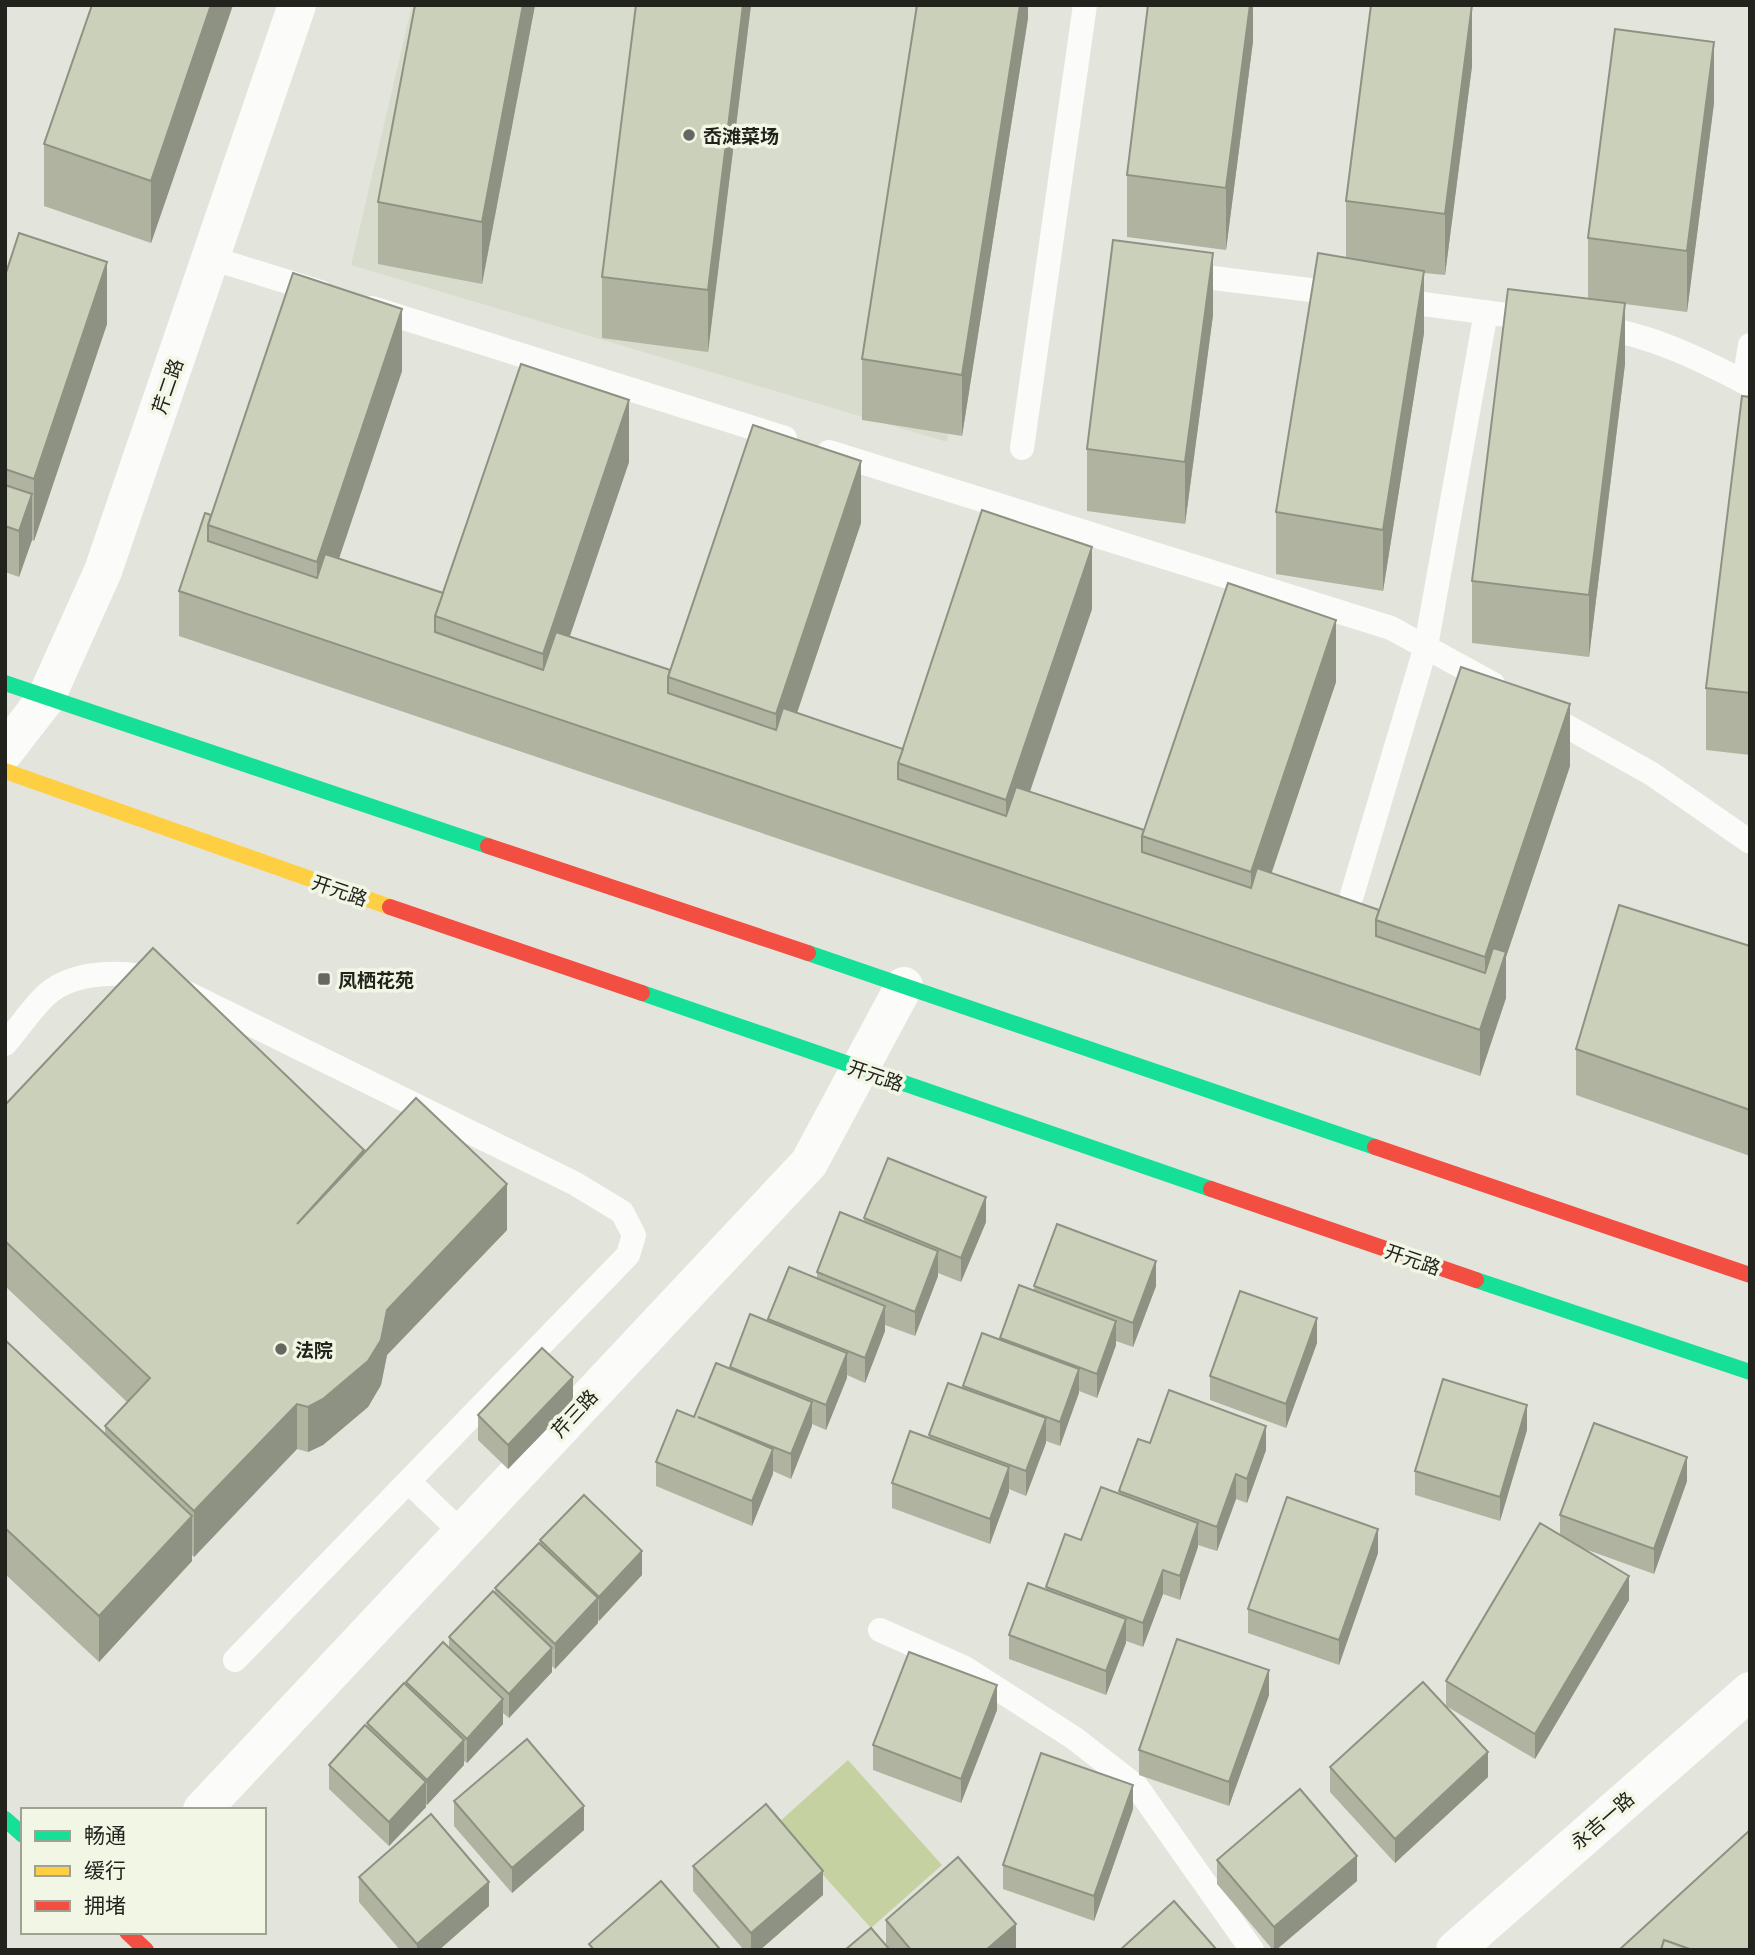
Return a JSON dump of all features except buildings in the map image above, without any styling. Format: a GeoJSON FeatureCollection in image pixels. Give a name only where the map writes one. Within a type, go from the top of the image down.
{"type":"FeatureCollection","features":[{"type":"Feature","properties":{"kind":"main road"},"geometry":{"type":"LineString","coordinates":[[5,683],[1750,1275]]}},
{"type":"Feature","properties":{"kind":"main road","name":"开元路"},"geometry":{"type":"LineString","coordinates":[[5,771],[219,848],[859,1069],[1750,1372]]}},
{"type":"Feature","properties":{"kind":"main road"},"geometry":{"type":"LineString","coordinates":[[5,1819],[21,1833]]}},
{"type":"Feature","properties":{"kind":"main road"},"geometry":{"type":"LineString","coordinates":[[129,1934],[146,1950]]}},
{"type":"Feature","properties":{"kind":"street","name":"芹二路"},"geometry":{"type":"LineString","coordinates":[[5,751],[46,698],[103,571],[297,5]]}},
{"type":"Feature","properties":{"kind":"street","name":"芹三路"},"geometry":{"type":"LineString","coordinates":[[203,1808],[809,1163],[904,986]]}},
{"type":"Feature","properties":{"kind":"street","name":"永吉一路"},"geometry":{"type":"LineString","coordinates":[[1455,1950],[1750,1690]]}},
{"type":"Feature","properties":{"kind":"lane"},"geometry":{"type":"LineString","coordinates":[[1021,448],[1085,5]]}},
{"type":"Feature","properties":{"kind":"lane"},"geometry":{"type":"LineString","coordinates":[[211,258],[1391,628],[1652,774],[1750,842]]}},
{"type":"Feature","properties":{"kind":"lane"},"geometry":{"type":"LineString","coordinates":[[1157,272],[1617,330],[1672,347],[1747,383],[1750,345]]}},
{"type":"Feature","properties":{"kind":"lane"},"geometry":{"type":"LineString","coordinates":[[1352,895],[1426,646],[1486,312]]}},
{"type":"Feature","properties":{"kind":"lane"},"geometry":{"type":"LineString","coordinates":[[5,1044],[44,997],[56,988],[73,980],[103,974],[144,976],[189,994],[574,1183],[622,1212],[634,1235],[628,1255],[235,1660]]}},
{"type":"Feature","properties":{"kind":"lane"},"geometry":{"type":"LineString","coordinates":[[410,1482],[462,1533]]}},
{"type":"Feature","properties":{"kind":"lane"},"geometry":{"type":"LineString","coordinates":[[880,1630],[965,1668],[1073,1738],[1137,1787],[1252,1950]]}},
{"type":"Feature","properties":{"kind":"shaded area","name":"岙滩菜场"},"geometry":{"type":"Polygon","coordinates":[[[412,5],[1016,5],[947,442],[351,265],[412,5]]]}},
{"type":"Feature","properties":{"kind":"green space"},"geometry":{"type":"Polygon","coordinates":[[[848,1760],[942,1865],[871,1928],[777,1824],[848,1760]]]}},
{"type":"Feature","properties":{"kind":"traffic: fast"},"geometry":{"type":"LineString","coordinates":[[5,683],[488,846]]}},
{"type":"Feature","properties":{"kind":"traffic: fast"},"geometry":{"type":"LineString","coordinates":[[808,953],[1375,1147]]}},
{"type":"Feature","properties":{"kind":"traffic: fast"},"geometry":{"type":"LineString","coordinates":[[642,993],[1211,1189]]}},
{"type":"Feature","properties":{"kind":"traffic: fast"},"geometry":{"type":"LineString","coordinates":[[1476,1280],[1750,1372]]}},
{"type":"Feature","properties":{"kind":"traffic: fast"},"geometry":{"type":"LineString","coordinates":[[5,1819],[21,1833]]}},
{"type":"Feature","properties":{"kind":"traffic: slow"},"geometry":{"type":"LineString","coordinates":[[5,771],[390,907]]}},
{"type":"Feature","properties":{"kind":"traffic: jam"},"geometry":{"type":"LineString","coordinates":[[488,846],[808,953]]}},
{"type":"Feature","properties":{"kind":"traffic: jam"},"geometry":{"type":"LineString","coordinates":[[390,907],[642,993]]}},
{"type":"Feature","properties":{"kind":"traffic: jam"},"geometry":{"type":"LineString","coordinates":[[1375,1147],[1750,1275]]}},
{"type":"Feature","properties":{"kind":"traffic: jam"},"geometry":{"type":"LineString","coordinates":[[1211,1189],[1476,1280]]}},
{"type":"Feature","properties":{"kind":"traffic: jam"},"geometry":{"type":"LineString","coordinates":[[129,1934],[146,1950]]}},
{"type":"Feature","properties":{"kind":"place","name":"岙滩菜场"},"geometry":{"type":"Point","coordinates":[689,135]}},
{"type":"Feature","properties":{"kind":"place","name":"凤栖花苑"},"geometry":{"type":"Point","coordinates":[324,979]}},
{"type":"Feature","properties":{"kind":"place","name":"法院"},"geometry":{"type":"Point","coordinates":[281,1349]}}]}
